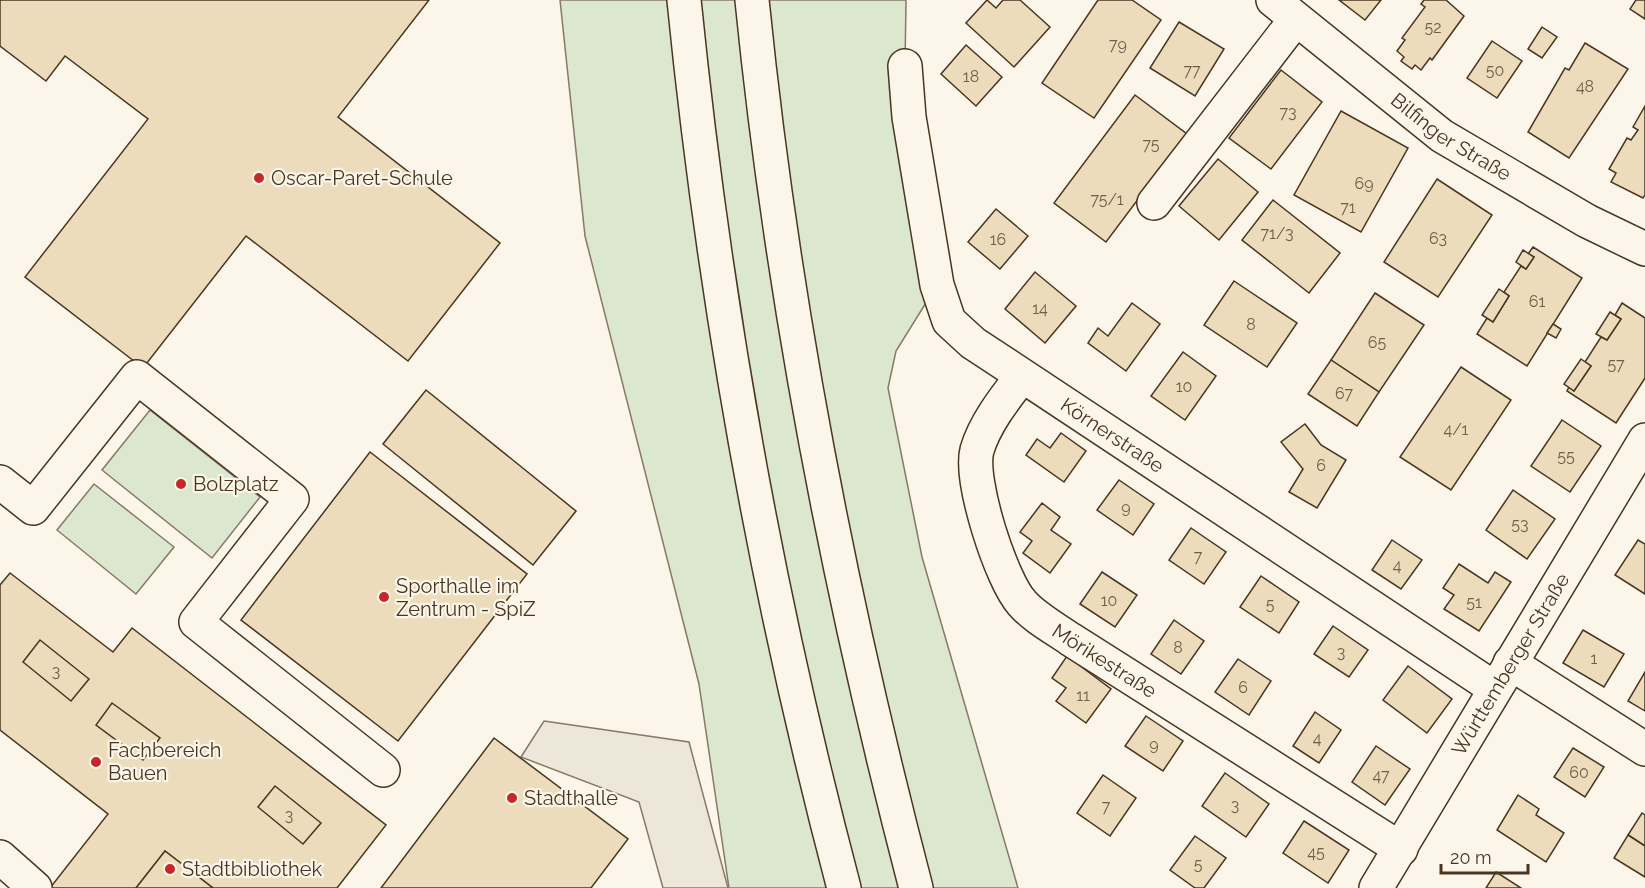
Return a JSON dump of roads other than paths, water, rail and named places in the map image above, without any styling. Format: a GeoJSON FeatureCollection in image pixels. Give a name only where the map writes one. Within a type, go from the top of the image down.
{"type":"FeatureCollection","features":[{"type":"Feature","properties":{"kind":"main road"},"geometry":{"type":"LineString","coordinates":[[684,0],[717,257],[754,491],[779,625],[811,766],[843,888]]}},
{"type":"Feature","properties":{"kind":"main road"},"geometry":{"type":"LineString","coordinates":[[752,0],[786,260],[822,474],[880,750],[916,888]]}},
{"type":"Feature","properties":{"kind":"main road"},"geometry":{"type":"LineString","coordinates":[[1154,203],[1285,10]]}},
{"type":"Feature","properties":{"kind":"main road","name":"Bilfinger Straße"},"geometry":{"type":"LineString","coordinates":[[1285,10],[1442,136],[1587,221],[1645,249]]}},
{"type":"Feature","properties":{"kind":"main road","name":"Körnerstraße"},"geometry":{"type":"LineString","coordinates":[[905,66],[909,117],[937,285],[949,321],[973,343],[1023,376],[1502,676],[1645,749]]}},
{"type":"Feature","properties":{"kind":"main road","name":"Mörikestraße"},"geometry":{"type":"LineString","coordinates":[[1023,376],[997,409],[977,452],[980,502],[1003,575],[1022,603],[1070,639],[1401,849]]}},
{"type":"Feature","properties":{"kind":"main road"},"geometry":{"type":"LineString","coordinates":[[0,482],[33,508],[137,377],[292,499],[196,622],[383,770]]}},
{"type":"Feature","properties":{"kind":"main road","name":"Württemberger Straße"},"geometry":{"type":"LineString","coordinates":[[1376,888],[1645,440]]}},
{"type":"Feature","properties":{"kind":"main road"},"geometry":{"type":"LineString","coordinates":[[0,857],[34,888]]}},
{"type":"Feature","properties":{"kind":"place","name":"Oscar-Paret-Schule"},"geometry":{"type":"Point","coordinates":[259,178]}},
{"type":"Feature","properties":{"kind":"place","name":"Bolzplatz"},"geometry":{"type":"Point","coordinates":[181,484]}},
{"type":"Feature","properties":{"kind":"place","name":"Sporthalle im Zentrum - SpiZ"},"geometry":{"type":"Point","coordinates":[384,597]}},
{"type":"Feature","properties":{"kind":"place","name":"Fachbereich Bauen"},"geometry":{"type":"Point","coordinates":[96,762]}},
{"type":"Feature","properties":{"kind":"place","name":"Stadthalle"},"geometry":{"type":"Point","coordinates":[512,798]}},
{"type":"Feature","properties":{"kind":"place","name":"Stadtbibliothek"},"geometry":{"type":"Point","coordinates":[170,869]}}]}
